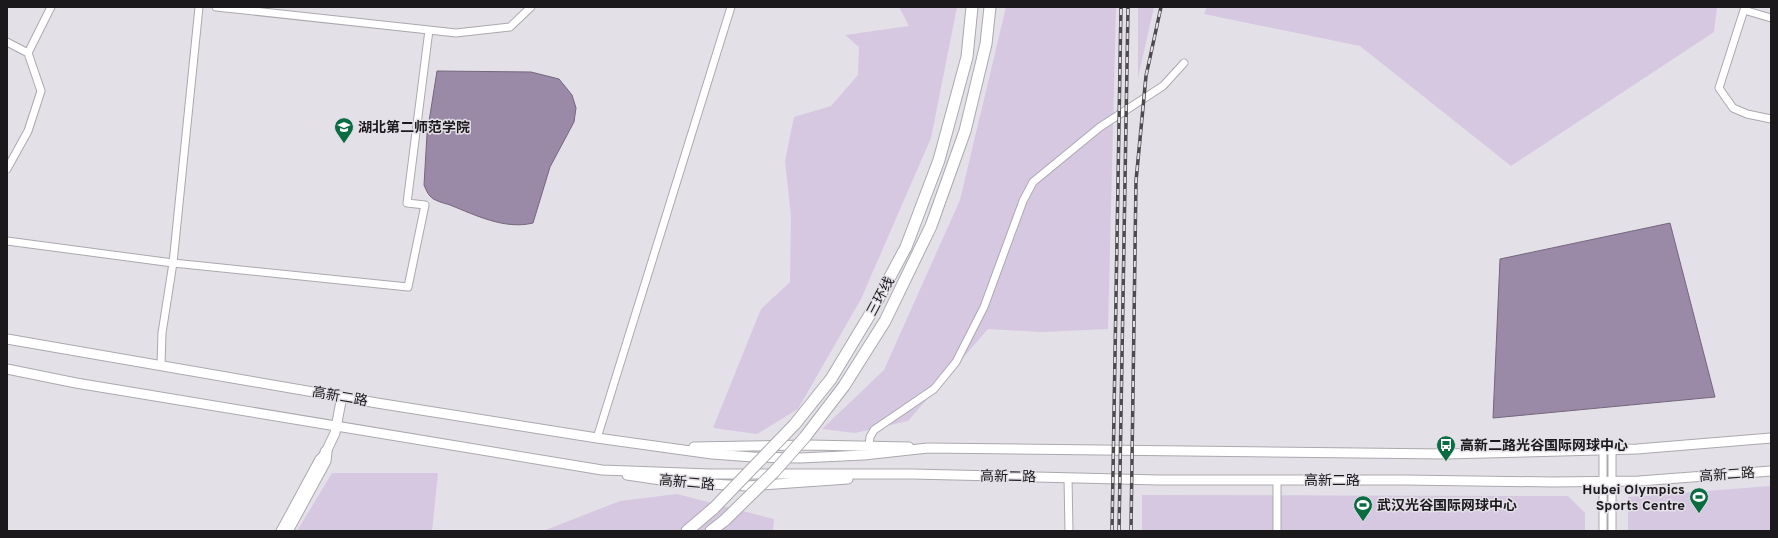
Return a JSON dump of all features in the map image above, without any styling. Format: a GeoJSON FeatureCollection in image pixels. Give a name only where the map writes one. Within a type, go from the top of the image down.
{"type":"FeatureCollection","features":[{"type":"Feature","properties":{"kind":"highway","name":"三环线"},"geometry":{"type":"LineString","coordinates":[[687,531],[714,508],[795,424],[831,379],[870,316],[906,247],[936,168],[967,57],[972,7]]}},
{"type":"Feature","properties":{"kind":"highway","name":"三环线"},"geometry":{"type":"LineString","coordinates":[[711,531],[725,520],[774,472],[805,437],[844,386],[885,321],[931,226],[965,131],[986,44],[990,7]]}},
{"type":"Feature","properties":{"kind":"highway"},"geometry":{"type":"LineString","coordinates":[[287,531],[325,461],[326,452]]}},
{"type":"Feature","properties":{"kind":"main road","name":"高新二路"},"geometry":{"type":"LineString","coordinates":[[7,338],[161,366],[597,438],[712,454],[800,458],[864,455],[928,448]]}},
{"type":"Feature","properties":{"kind":"main road","name":"高新二路"},"geometry":{"type":"LineString","coordinates":[[7,369],[76,383],[602,470],[710,474],[892,476],[912,474],[1068,478],[1608,481],[1638,481],[1771,471]]}},
{"type":"Feature","properties":{"kind":"main road"},"geometry":{"type":"LineString","coordinates":[[326,452],[337,427],[342,396]]}},
{"type":"Feature","properties":{"kind":"main road","name":"高新二路"},"geometry":{"type":"LineString","coordinates":[[674,448],[809,445],[928,448],[1438,454],[1608,450],[1691,446],[1771,438]]}},
{"type":"Feature","properties":{"kind":"street"},"geometry":{"type":"LineString","coordinates":[[28,53],[51,7]]}},
{"type":"Feature","properties":{"kind":"street"},"geometry":{"type":"LineString","coordinates":[[161,366],[162,333],[173,263],[199,7]]}},
{"type":"Feature","properties":{"kind":"street"},"geometry":{"type":"LineString","coordinates":[[216,7],[456,33],[510,27],[531,7]]}},
{"type":"Feature","properties":{"kind":"street"},"geometry":{"type":"LineString","coordinates":[[289,15],[290,7]]}},
{"type":"Feature","properties":{"kind":"street"},"geometry":{"type":"LineString","coordinates":[[597,438],[731,7]]}},
{"type":"Feature","properties":{"kind":"street"},"geometry":{"type":"LineString","coordinates":[[1771,18],[1744,10],[1719,88],[1733,108],[1747,114],[1771,119]]}},
{"type":"Feature","properties":{"kind":"street"},"geometry":{"type":"LineString","coordinates":[[7,241],[173,263],[408,287],[425,205],[407,203],[429,30]]}},
{"type":"Feature","properties":{"kind":"street"},"geometry":{"type":"LineString","coordinates":[[7,42],[28,53],[41,91],[28,131],[7,169]]}},
{"type":"Feature","properties":{"kind":"street"},"geometry":{"type":"LineString","coordinates":[[869,446],[870,438],[874,430],[934,389],[956,362],[984,307],[1023,201],[1033,182],[1100,127],[1163,86],[1184,63]]}},
{"type":"Feature","properties":{"kind":"street"},"geometry":{"type":"LineString","coordinates":[[1608,450],[1608,481],[1612,531]]}},
{"type":"Feature","properties":{"kind":"street"},"geometry":{"type":"LineString","coordinates":[[280,531],[319,459],[326,452]]}},
{"type":"Feature","properties":{"kind":"street"},"geometry":{"type":"LineString","coordinates":[[1068,478],[1069,531]]}},
{"type":"Feature","properties":{"kind":"street"},"geometry":{"type":"LineString","coordinates":[[1276,531],[1277,480]]}},
{"type":"Feature","properties":{"kind":"street"},"geometry":{"type":"LineString","coordinates":[[1603,531],[1608,481]]}},
{"type":"Feature","properties":{"kind":"shaded area"},"geometry":{"type":"Polygon","coordinates":[[[899,7],[957,7],[931,138],[861,299],[798,409],[757,434],[713,428],[761,309],[790,282],[791,216],[785,161],[794,117],[831,106],[858,75],[859,47],[845,35],[909,26],[899,7]]]}},
{"type":"Feature","properties":{"kind":"shaded area"},"geometry":{"type":"Polygon","coordinates":[[[1006,7],[1116,7],[1108,329],[1042,332],[988,329],[908,421],[855,433],[822,429],[884,370],[960,200],[1006,7]]]}},
{"type":"Feature","properties":{"kind":"shaded area"},"geometry":{"type":"Polygon","coordinates":[[[1138,7],[1154,7],[1138,78],[1138,7]]]}},
{"type":"Feature","properties":{"kind":"shaded area"},"geometry":{"type":"Polygon","coordinates":[[[1207,7],[1717,7],[1714,32],[1511,166],[1360,46],[1204,14],[1207,7]]]}},
{"type":"Feature","properties":{"kind":"shaded area"},"geometry":{"type":"Polygon","coordinates":[[[437,71],[531,72],[559,79],[572,95],[576,108],[574,122],[550,167],[533,223],[512,225],[490,220],[437,201],[428,194],[424,185],[427,134],[437,71]]]}},
{"type":"Feature","properties":{"kind":"shaded area"},"geometry":{"type":"Polygon","coordinates":[[[1670,223],[1715,397],[1493,418],[1500,259],[1670,223]]]}},
{"type":"Feature","properties":{"kind":"shaded area"},"geometry":{"type":"Polygon","coordinates":[[[332,473],[438,473],[432,531],[297,531],[332,473]]]}},
{"type":"Feature","properties":{"kind":"shaded area","name":"Hubei Olympics Sports Centre"},"geometry":{"type":"Polygon","coordinates":[[[1771,486],[1771,531],[1628,531],[1628,497],[1771,486]]]}},
{"type":"Feature","properties":{"kind":"shaded area"},"geometry":{"type":"Polygon","coordinates":[[[677,494],[774,519],[773,531],[543,531],[620,501],[677,494]]]}},
{"type":"Feature","properties":{"kind":"shaded area","name":"武汉光谷国际网球中心"},"geometry":{"type":"Polygon","coordinates":[[[1142,495],[1568,496],[1585,513],[1585,531],[1142,531],[1142,495]]]}},
{"type":"Feature","properties":{"kind":"railway"},"geometry":{"type":"LineString","coordinates":[[1112,531],[1121,7]]}},
{"type":"Feature","properties":{"kind":"railway"},"geometry":{"type":"LineString","coordinates":[[1119,531],[1128,7]]}},
{"type":"Feature","properties":{"kind":"railway"},"geometry":{"type":"LineString","coordinates":[[1131,531],[1136,181],[1146,76],[1161,7]]}},
{"type":"Feature","properties":{"kind":"place","name":"湖北第二师范学院"},"geometry":{"type":"Point","coordinates":[344,144]}},
{"type":"Feature","properties":{"kind":"place","name":"高新二路光谷国际网球中心"},"geometry":{"type":"Point","coordinates":[1446,462]}},
{"type":"Feature","properties":{"kind":"place","name":"Hubei Olympics Sports Centre"},"geometry":{"type":"Point","coordinates":[1699,514]}},
{"type":"Feature","properties":{"kind":"place","name":"武汉光谷国际网球中心"},"geometry":{"type":"Point","coordinates":[1363,522]}}]}
